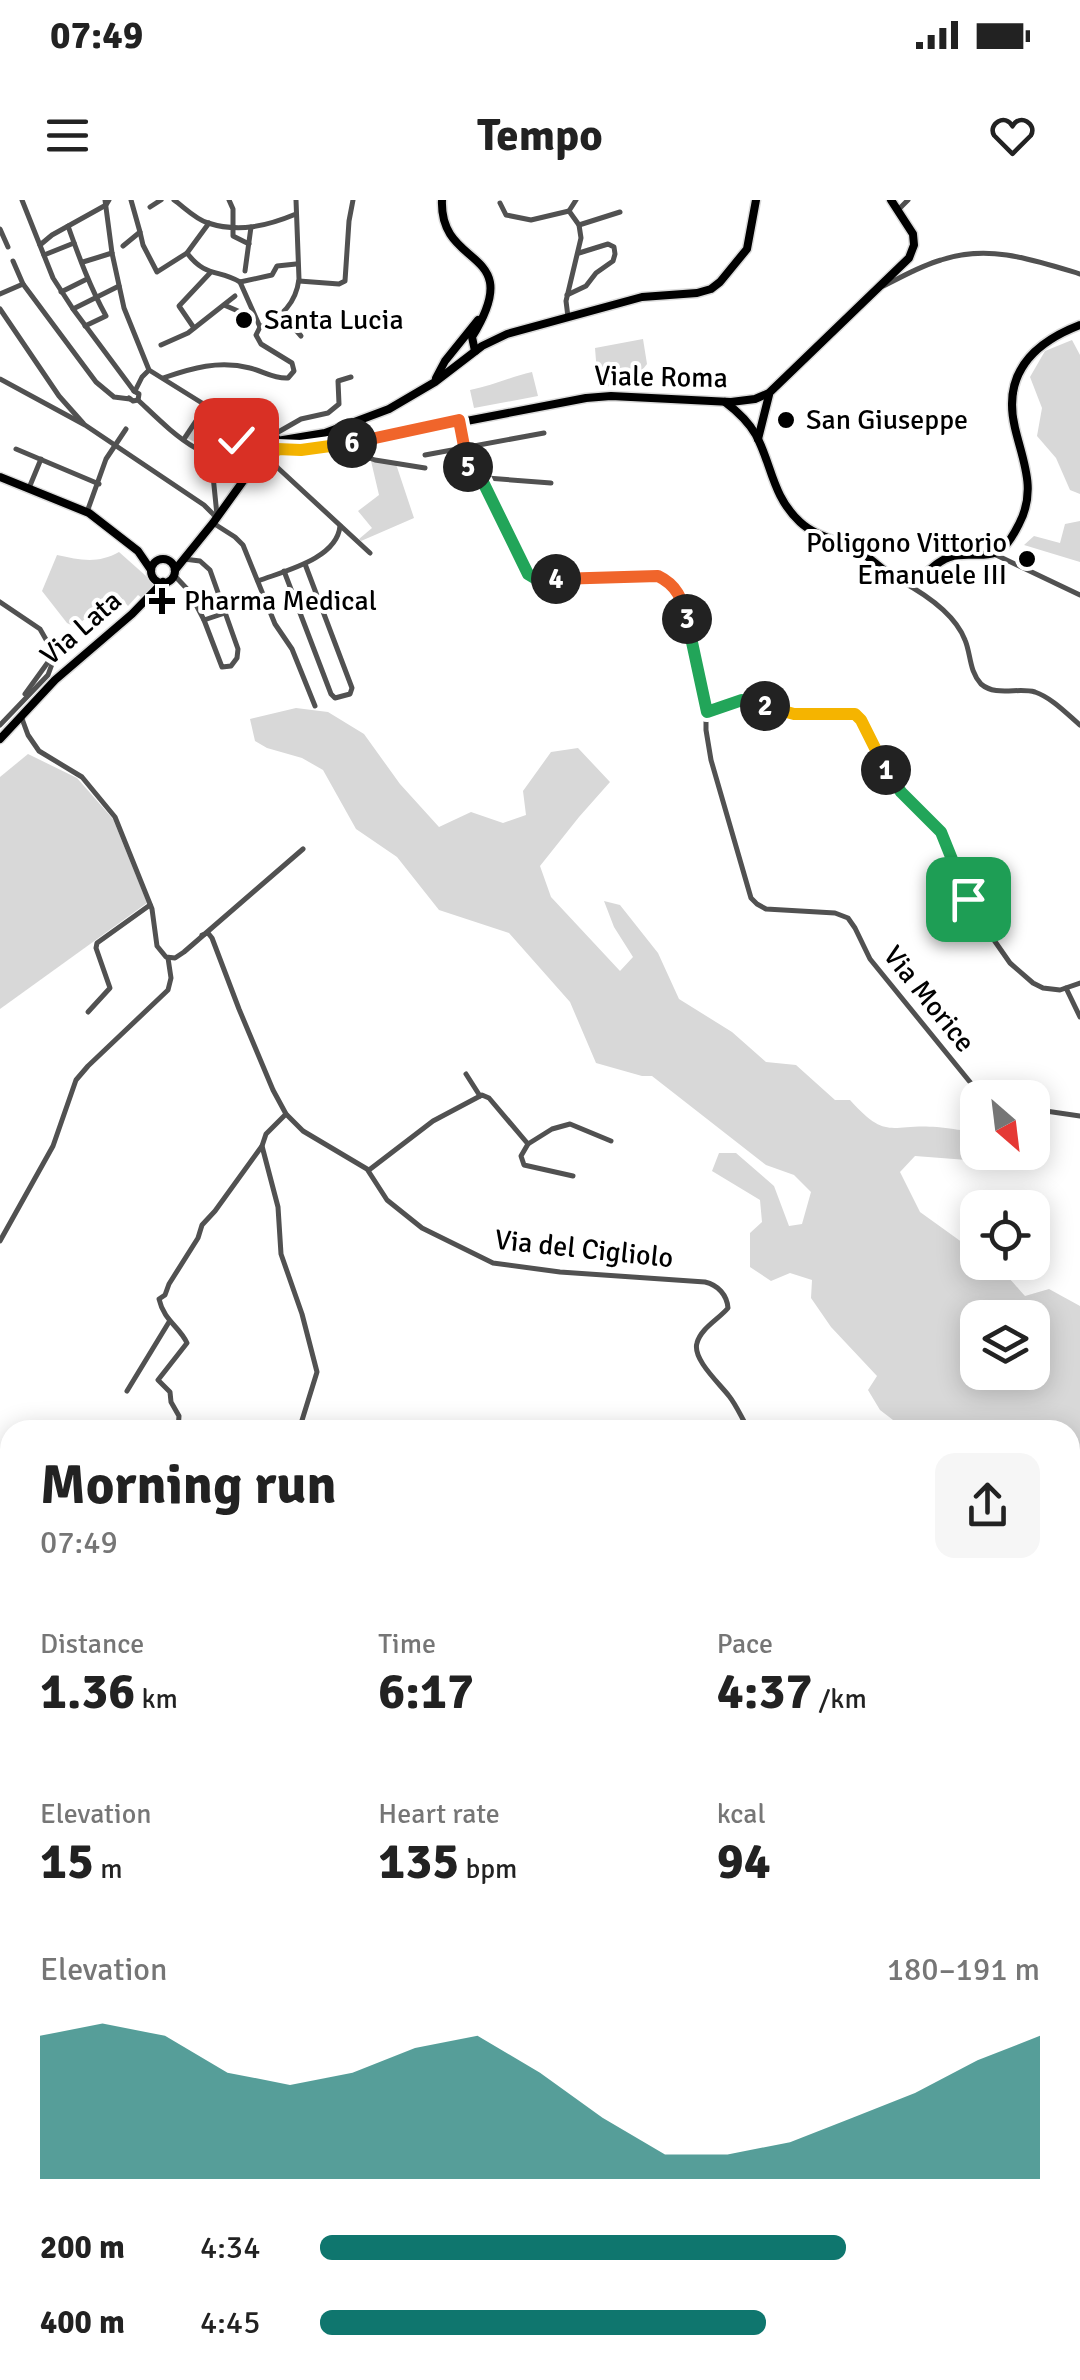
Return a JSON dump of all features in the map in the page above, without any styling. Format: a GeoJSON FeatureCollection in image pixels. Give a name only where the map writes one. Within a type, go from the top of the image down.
{"type":"FeatureCollection","features":[{"type":"Feature","properties":{"kind":"main road"},"geometry":{"type":"LineString","coordinates":[[442,200],[448,232],[490,278],[490,300],[472,337],[475,350]]}},
{"type":"Feature","properties":{"kind":"main road"},"geometry":{"type":"LineString","coordinates":[[758,439],[770,394],[904,264],[914,248],[912,232],[891,200]]}},
{"type":"Feature","properties":{"kind":"main road"},"geometry":{"type":"LineString","coordinates":[[254,455],[249,444],[253,436],[274,440],[316,435],[372,417],[403,402],[475,350],[507,334],[642,297],[711,290],[746,251],[754,203]]}},
{"type":"Feature","properties":{"kind":"main road"},"geometry":{"type":"LineString","coordinates":[[434,382],[483,314]]}},
{"type":"Feature","properties":{"kind":"main road"},"geometry":{"type":"LineString","coordinates":[[725,402],[744,418],[758,439],[773,482],[796,518],[814,532],[860,552],[908,582],[948,557],[991,553],[1005,546],[1028,498],[1026,466],[1013,415],[1016,380],[1036,348],[1080,325]]}},
{"type":"Feature","properties":{"kind":"main road"},"geometry":{"type":"LineString","coordinates":[[458,344],[460,363]]}},
{"type":"Feature","properties":{"kind":"main road","name":"Viale Roma"},"geometry":{"type":"LineString","coordinates":[[274,440],[294,450],[335,446],[600,396],[725,402],[770,394]]}},
{"type":"Feature","properties":{"kind":"main road"},"geometry":{"type":"LineString","coordinates":[[744,418],[749,400],[764,416]]}},
{"type":"Feature","properties":{"kind":"main road"},"geometry":{"type":"LineString","coordinates":[[254,455],[270,458],[274,440]]}},
{"type":"Feature","properties":{"kind":"main road"},"geometry":{"type":"LineString","coordinates":[[0,479],[87,512],[138,551],[157,577],[169,581],[215,520],[254,455]]}},
{"type":"Feature","properties":{"kind":"main road"},"geometry":{"type":"LineString","coordinates":[[157,577],[154,564],[194,547]]}},
{"type":"Feature","properties":{"kind":"main road"},"geometry":{"type":"LineString","coordinates":[[138,551],[172,563],[174,572]]}},
{"type":"Feature","properties":{"kind":"main road","name":"Via Lata"},"geometry":{"type":"LineString","coordinates":[[0,739],[60,675],[152,595],[157,577]]}},
{"type":"Feature","properties":{"kind":"street"},"geometry":{"type":"LineString","coordinates":[[22,200],[61,292],[127,379],[130,394]]}},
{"type":"Feature","properties":{"kind":"street"},"geometry":{"type":"LineString","coordinates":[[132,200],[142,242],[158,272],[187,253],[209,223]]}},
{"type":"Feature","properties":{"kind":"street"},"geometry":{"type":"LineString","coordinates":[[150,207],[161,200]]}},
{"type":"Feature","properties":{"kind":"street"},"geometry":{"type":"LineString","coordinates":[[174,200],[209,223],[232,226],[270,225],[296,214]]}},
{"type":"Feature","properties":{"kind":"street"},"geometry":{"type":"LineString","coordinates":[[163,378],[212,364],[250,368],[277,378],[288,378],[294,370],[292,363],[258,342],[256,335],[260,327],[282,314],[299,281],[296,200]]}},
{"type":"Feature","properties":{"kind":"street"},"geometry":{"type":"LineString","coordinates":[[299,281],[344,283],[353,200]]}},
{"type":"Feature","properties":{"kind":"street"},"geometry":{"type":"LineString","coordinates":[[500,203],[506,214],[531,220],[569,211],[576,200]]}},
{"type":"Feature","properties":{"kind":"street"},"geometry":{"type":"LineString","coordinates":[[898,210],[908,200]]}},
{"type":"Feature","properties":{"kind":"street"},"geometry":{"type":"LineString","coordinates":[[231,201],[233,237],[249,244]]}},
{"type":"Feature","properties":{"kind":"street"},"geometry":{"type":"LineString","coordinates":[[39,243],[107,202],[112,254],[125,312],[149,370],[234,426],[235,437],[254,455]]}},
{"type":"Feature","properties":{"kind":"street"},"geometry":{"type":"LineString","coordinates":[[568,317],[567,295],[582,238],[569,211]]}},
{"type":"Feature","properties":{"kind":"street"},"geometry":{"type":"LineString","coordinates":[[579,225],[620,212]]}},
{"type":"Feature","properties":{"kind":"street"},"geometry":{"type":"LineString","coordinates":[[68,226],[106,316],[85,326]]}},
{"type":"Feature","properties":{"kind":"street"},"geometry":{"type":"LineString","coordinates":[[251,227],[243,278],[260,327]]}},
{"type":"Feature","properties":{"kind":"street"},"geometry":{"type":"LineString","coordinates":[[0,229],[8,248]]}},
{"type":"Feature","properties":{"kind":"street"},"geometry":{"type":"LineString","coordinates":[[123,246],[140,232]]}},
{"type":"Feature","properties":{"kind":"street"},"geometry":{"type":"LineString","coordinates":[[45,259],[74,242]]}},
{"type":"Feature","properties":{"kind":"street"},"geometry":{"type":"LineString","coordinates":[[567,295],[586,286],[615,256],[614,248],[608,244],[579,253]]}},
{"type":"Feature","properties":{"kind":"street"},"geometry":{"type":"LineString","coordinates":[[880,288],[942,259],[982,252],[1080,274]]}},
{"type":"Feature","properties":{"kind":"street"},"geometry":{"type":"LineString","coordinates":[[187,253],[210,273],[235,278],[272,274],[277,266],[298,264]]}},
{"type":"Feature","properties":{"kind":"street"},"geometry":{"type":"LineString","coordinates":[[83,262],[112,254]]}},
{"type":"Feature","properties":{"kind":"street"},"geometry":{"type":"LineString","coordinates":[[13,260],[23,284],[111,396],[139,394],[138,400],[184,440],[210,454],[231,461],[254,455]]}},
{"type":"Feature","properties":{"kind":"street"},"geometry":{"type":"LineString","coordinates":[[194,329],[180,304],[210,273]]}},
{"type":"Feature","properties":{"kind":"street"},"geometry":{"type":"LineString","coordinates":[[61,292],[88,279]]}},
{"type":"Feature","properties":{"kind":"street"},"geometry":{"type":"LineString","coordinates":[[0,294],[23,284]]}},
{"type":"Feature","properties":{"kind":"street"},"geometry":{"type":"LineString","coordinates":[[73,309],[119,286]]}},
{"type":"Feature","properties":{"kind":"street"},"geometry":{"type":"LineString","coordinates":[[161,345],[194,329],[235,296]]}},
{"type":"Feature","properties":{"kind":"street"},"geometry":{"type":"LineString","coordinates":[[224,305],[238,310]]}},
{"type":"Feature","properties":{"kind":"street"},"geometry":{"type":"LineString","coordinates":[[0,309],[59,396],[85,425]]}},
{"type":"Feature","properties":{"kind":"street"},"geometry":{"type":"LineString","coordinates":[[282,314],[301,336]]}},
{"type":"Feature","properties":{"kind":"street"},"geometry":{"type":"LineString","coordinates":[[130,394],[149,370]]}},
{"type":"Feature","properties":{"kind":"street"},"geometry":{"type":"LineString","coordinates":[[234,426],[251,423],[274,440],[301,419],[328,414],[339,404],[338,382],[351,377]]}},
{"type":"Feature","properties":{"kind":"street"},"geometry":{"type":"LineString","coordinates":[[0,378],[85,425],[206,506],[215,520],[240,541],[276,627],[294,652],[315,706]]}},
{"type":"Feature","properties":{"kind":"street"},"geometry":{"type":"LineString","coordinates":[[51,406],[59,396]]}},
{"type":"Feature","properties":{"kind":"street"},"geometry":{"type":"LineString","coordinates":[[184,440],[206,406]]}},
{"type":"Feature","properties":{"kind":"street"},"geometry":{"type":"LineString","coordinates":[[64,415],[69,407]]}},
{"type":"Feature","properties":{"kind":"street"},"geometry":{"type":"LineString","coordinates":[[459,420],[474,478],[551,483]]}},
{"type":"Feature","properties":{"kind":"street"},"geometry":{"type":"LineString","coordinates":[[87,512],[106,459],[126,429]]}},
{"type":"Feature","properties":{"kind":"street"},"geometry":{"type":"LineString","coordinates":[[425,455],[544,433]]}},
{"type":"Feature","properties":{"kind":"street"},"geometry":{"type":"LineString","coordinates":[[365,440],[368,456]]}},
{"type":"Feature","properties":{"kind":"street"},"geometry":{"type":"LineString","coordinates":[[335,446],[375,460],[426,468]]}},
{"type":"Feature","properties":{"kind":"street"},"geometry":{"type":"LineString","coordinates":[[16,448],[98,484]]}},
{"type":"Feature","properties":{"kind":"street"},"geometry":{"type":"LineString","coordinates":[[210,454],[215,520]]}},
{"type":"Feature","properties":{"kind":"street"},"geometry":{"type":"LineString","coordinates":[[270,458],[370,553]]}},
{"type":"Feature","properties":{"kind":"street"},"geometry":{"type":"LineString","coordinates":[[29,488],[41,459]]}},
{"type":"Feature","properties":{"kind":"street"},"geometry":{"type":"LineString","coordinates":[[482,480],[534,579],[654,574],[672,585],[684,607],[707,712],[746,700],[794,714],[850,712],[858,716],[892,782],[941,832],[972,906],[1010,963],[1041,988],[1057,990],[1080,983]]}},
{"type":"Feature","properties":{"kind":"street"},"geometry":{"type":"LineString","coordinates":[[258,582],[316,558],[335,542],[340,526]]}},
{"type":"Feature","properties":{"kind":"street"},"geometry":{"type":"LineString","coordinates":[[991,553],[1080,595]]}},
{"type":"Feature","properties":{"kind":"street"},"geometry":{"type":"LineString","coordinates":[[174,572],[190,591],[223,668],[234,664],[239,652],[209,568],[200,561],[184,560]]}},
{"type":"Feature","properties":{"kind":"street"},"geometry":{"type":"LineString","coordinates":[[284,571],[331,694],[340,698],[350,694],[352,688],[304,564]]}},
{"type":"Feature","properties":{"kind":"street"},"geometry":{"type":"LineString","coordinates":[[901,581],[924,594],[959,628],[971,667],[982,684],[995,690],[1039,694],[1080,725]]}},
{"type":"Feature","properties":{"kind":"street"},"geometry":{"type":"LineString","coordinates":[[0,602],[37,626],[52,658],[49,673],[0,726]]}},
{"type":"Feature","properties":{"kind":"street"},"geometry":{"type":"LineString","coordinates":[[204,620],[225,613]]}},
{"type":"Feature","properties":{"kind":"street","name":"Via Morice"},"geometry":{"type":"LineString","coordinates":[[707,712],[711,760],[752,900],[766,909],[835,913],[850,919],[870,960],[967,1080]]}},
{"type":"Feature","properties":{"kind":"street"},"geometry":{"type":"LineString","coordinates":[[21,716],[37,750],[79,774],[120,826],[150,904],[157,946],[168,958],[180,955],[304,848]]}},
{"type":"Feature","properties":{"kind":"street"},"geometry":{"type":"LineString","coordinates":[[88,1012],[110,988],[96,944],[150,904]]}},
{"type":"Feature","properties":{"kind":"street","name":"Via del Cigliolo"},"geometry":{"type":"LineString","coordinates":[[202,935],[208,933],[212,938],[236,1004],[286,1114],[305,1132],[368,1170],[387,1200],[408,1218],[489,1262],[716,1286],[727,1300],[727,1310],[704,1332],[696,1350],[743,1420]]}},
{"type":"Feature","properties":{"kind":"street"},"geometry":{"type":"LineString","coordinates":[[0,1241],[54,1143],[76,1080],[166,992],[171,980],[168,958]]}},
{"type":"Feature","properties":{"kind":"street"},"geometry":{"type":"LineString","coordinates":[[1066,988],[1080,1017]]}},
{"type":"Feature","properties":{"kind":"street"},"geometry":{"type":"LineString","coordinates":[[466,1074],[480,1096]]}},
{"type":"Feature","properties":{"kind":"street"},"geometry":{"type":"LineString","coordinates":[[368,1170],[430,1123],[480,1096],[488,1097],[528,1144]]}},
{"type":"Feature","properties":{"kind":"street"},"geometry":{"type":"LineString","coordinates":[[1050,1112],[1080,1116]]}},
{"type":"Feature","properties":{"kind":"street"},"geometry":{"type":"LineString","coordinates":[[179,1420],[170,1392],[158,1380],[187,1343],[163,1314],[158,1299],[165,1295],[202,1224],[262,1146],[267,1132],[286,1114]]}},
{"type":"Feature","properties":{"kind":"street"},"geometry":{"type":"LineString","coordinates":[[572,1176],[525,1166],[521,1156],[528,1144],[554,1128],[570,1124],[611,1141]]}},
{"type":"Feature","properties":{"kind":"street"},"geometry":{"type":"LineString","coordinates":[[262,1146],[278,1207],[280,1250],[317,1370],[301,1420]]}},
{"type":"Feature","properties":{"kind":"street"},"geometry":{"type":"LineString","coordinates":[[127,1391],[169,1322]]}},
{"type":"Feature","properties":{"kind":"shaded area"},"geometry":{"type":"Polygon","coordinates":[[[643,339],[647,364],[643,369],[643,387],[598,386],[595,348],[643,339]]]}},
{"type":"Feature","properties":{"kind":"shaded area"},"geometry":{"type":"Polygon","coordinates":[[[1072,340],[1080,355],[1080,494],[1070,490],[1056,458],[1037,436],[1042,408],[1030,377],[1045,351],[1072,340]]]}},
{"type":"Feature","properties":{"kind":"shaded area"},"geometry":{"type":"Polygon","coordinates":[[[532,372],[538,396],[474,408],[470,390],[532,372]]]}},
{"type":"Feature","properties":{"kind":"shaded area"},"geometry":{"type":"Polygon","coordinates":[[[205,412],[224,424],[217,435],[248,455],[227,459],[187,438],[205,412]]]}},
{"type":"Feature","properties":{"kind":"shaded area"},"geometry":{"type":"Polygon","coordinates":[[[371,461],[396,464],[414,518],[361,541],[372,528],[358,511],[379,495],[371,461]]]}},
{"type":"Feature","properties":{"kind":"shaded area"},"geometry":{"type":"Polygon","coordinates":[[[1080,521],[1080,562],[1024,545],[1034,536],[1060,543],[1065,524],[1080,521]]]}},
{"type":"Feature","properties":{"kind":"shaded area"},"geometry":{"type":"Polygon","coordinates":[[[119,552],[153,585],[128,606],[117,593],[75,627],[67,623],[42,591],[57,555],[96,560],[119,552]]]}},
{"type":"Feature","properties":{"kind":"shaded area"},"geometry":{"type":"Polygon","coordinates":[[[296,708],[328,712],[364,734],[400,784],[439,827],[471,812],[503,823],[526,815],[523,791],[551,752],[578,748],[610,782],[540,866],[551,897],[620,971],[633,957],[614,927],[604,901],[620,905],[658,953],[679,999],[732,1032],[766,1062],[796,1065],[835,1100],[850,1100],[882,1126],[960,1130],[960,1159],[915,1156],[900,1172],[920,1212],[960,1241],[960,1280],[1011,1280],[1025,1296],[1049,1289],[1080,1306],[1080,1420],[893,1420],[880,1410],[868,1390],[877,1376],[831,1327],[811,1298],[812,1280],[790,1273],[771,1281],[750,1267],[750,1233],[762,1222],[760,1200],[712,1171],[719,1153],[736,1153],[774,1186],[789,1226],[802,1224],[811,1192],[794,1175],[766,1165],[652,1076],[596,1063],[570,1002],[509,933],[439,910],[397,857],[356,829],[323,770],[302,758],[255,741],[250,719],[296,708]]]}},
{"type":"Feature","properties":{"kind":"shaded area"},"geometry":{"type":"Polygon","coordinates":[[[28,754],[77,778],[113,819],[147,903],[0,1009],[0,777],[28,754]]]}},
{"type":"Feature","properties":{"kind":"place","name":"Santa Lucia"},"geometry":{"type":"Point","coordinates":[244,320]}},
{"type":"Feature","properties":{"kind":"place","name":"San Giuseppe"},"geometry":{"type":"Point","coordinates":[786,420]}},
{"type":"Feature","properties":{"kind":"place","name":"Poligono Vittorio Emanuele III"},"geometry":{"type":"Point","coordinates":[1027,559]}},
{"type":"Feature","properties":{"kind":"place","name":"Pharma Medical"},"geometry":{"type":"Point","coordinates":[162,601]}},
{"type":"Feature","properties":{"kind":"route"},"geometry":{"type":"LineString","coordinates":[[236,440],[256,458],[265,460],[277,449],[347,444],[459,420],[470,472],[482,480],[532,578],[654,574],[669,582],[682,601],[707,712],[746,700],[794,714],[855,714],[892,782],[941,832],[968,899]]}}]}
